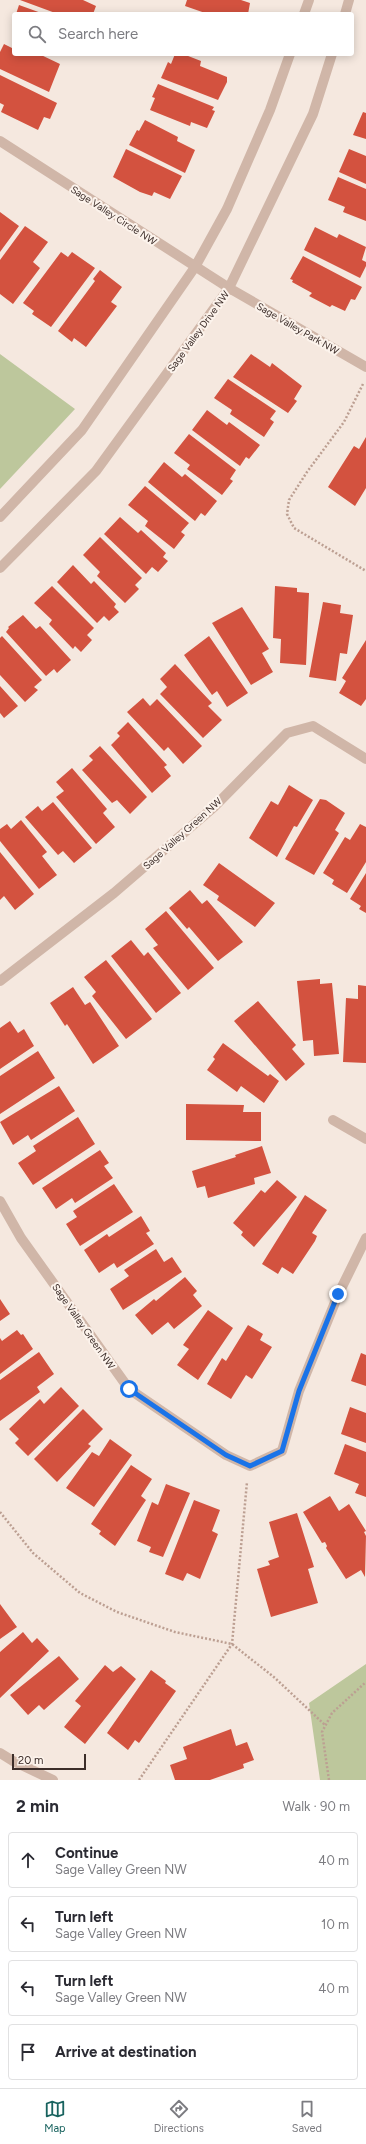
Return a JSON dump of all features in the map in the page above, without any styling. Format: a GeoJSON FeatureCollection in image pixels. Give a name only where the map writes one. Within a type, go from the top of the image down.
{"type":"FeatureCollection","features":[{"type":"Feature","properties":{"kind":"street"},"geometry":{"type":"LineString","coordinates":[[305,12],[309,0]]}},
{"type":"Feature","properties":{"kind":"street"},"geometry":{"type":"LineString","coordinates":[[345,12],[349,0]]}},
{"type":"Feature","properties":{"kind":"street"},"geometry":{"type":"LineString","coordinates":[[0,517],[82,430],[195,267],[227,209],[270,110],[289,56]]}},
{"type":"Feature","properties":{"kind":"street","name":"Sage Valley Drive NW"},"geometry":{"type":"LineString","coordinates":[[0,568],[96,471],[229,288],[313,114],[331,56]]}},
{"type":"Feature","properties":{"kind":"street","name":"Sage Valley Circle NW"},"geometry":{"type":"LineString","coordinates":[[0,141],[229,288]]}},
{"type":"Feature","properties":{"kind":"street","name":"Sage Valley Park NW"},"geometry":{"type":"LineString","coordinates":[[229,288],[366,367]]}},
{"type":"Feature","properties":{"kind":"street","name":"Sage Valley Green NW"},"geometry":{"type":"LineString","coordinates":[[0,981],[114,894],[214,807],[287,732],[313,726],[366,759]]}},
{"type":"Feature","properties":{"kind":"street"},"geometry":{"type":"LineString","coordinates":[[333,1120],[366,1139]]}},
{"type":"Feature","properties":{"kind":"street","name":"Sage Valley Green NW"},"geometry":{"type":"LineString","coordinates":[[0,1200],[21,1238],[129,1389],[226,1455],[250,1466]]}},
{"type":"Feature","properties":{"kind":"street"},"geometry":{"type":"LineString","coordinates":[[250,1466],[282,1451],[299,1391],[338,1294],[366,1238]]}},
{"type":"Feature","properties":{"kind":"street"},"geometry":{"type":"LineString","coordinates":[[0,1753],[12,1761],[53,1780]]}},
{"type":"Feature","properties":{"kind":"path"},"geometry":{"type":"LineString","coordinates":[[366,379],[344,422],[307,472],[289,500],[287,514],[294,528],[366,571]]}},
{"type":"Feature","properties":{"kind":"path"},"geometry":{"type":"LineString","coordinates":[[139,1780],[232,1644],[246,1489],[250,1466]]}},
{"type":"Feature","properties":{"kind":"path"},"geometry":{"type":"LineString","coordinates":[[0,1512],[33,1553],[80,1593],[117,1612],[175,1632],[232,1644],[275,1678],[325,1725]]}},
{"type":"Feature","properties":{"kind":"path"},"geometry":{"type":"LineString","coordinates":[[329,1780],[322,1732],[332,1713],[366,1682]]}},
{"type":"Feature","properties":{"kind":"green space"},"geometry":{"type":"Polygon","coordinates":[[[0,354],[75,409],[0,489],[0,354]]]}},
{"type":"Feature","properties":{"kind":"green space"},"geometry":{"type":"Polygon","coordinates":[[[366,1664],[366,1780],[320,1780],[309,1703],[366,1664]]]}},
{"type":"Feature","properties":{"kind":"building"},"geometry":{"type":"Polygon","coordinates":[[[20,0],[83,0],[96,6],[94,12],[53,12],[20,0]]]}},
{"type":"Feature","properties":{"kind":"building"},"geometry":{"type":"Polygon","coordinates":[[[187,0],[241,0],[250,3],[248,12],[202,12],[185,6],[187,0]]]}},
{"type":"Feature","properties":{"kind":"building"},"geometry":{"type":"Polygon","coordinates":[[[19,5],[38,12],[17,12],[19,5]]]}},
{"type":"Feature","properties":{"kind":"building"},"geometry":{"type":"Polygon","coordinates":[[[4,44],[12,48],[12,56],[43,56],[60,64],[49,92],[0,69],[0,52],[4,44]]]}},
{"type":"Feature","properties":{"kind":"building"},"geometry":{"type":"Polygon","coordinates":[[[174,56],[188,56],[201,61],[200,66],[227,77],[227,82],[218,100],[161,78],[168,62],[171,64],[174,56]]]}},
{"type":"Feature","properties":{"kind":"building"},"geometry":{"type":"Polygon","coordinates":[[[0,75],[57,103],[50,119],[44,117],[38,130],[1,112],[4,105],[0,103],[0,75]]]}},
{"type":"Feature","properties":{"kind":"building"},"geometry":{"type":"Polygon","coordinates":[[[158,84],[214,107],[212,110],[215,111],[207,128],[191,122],[190,126],[150,110],[155,98],[152,97],[158,84]]]}},
{"type":"Feature","properties":{"kind":"building"},"geometry":{"type":"Polygon","coordinates":[[[363,112],[366,113],[366,139],[353,135],[363,112]]]}},
{"type":"Feature","properties":{"kind":"building"},"geometry":{"type":"Polygon","coordinates":[[[145,120],[178,137],[177,141],[195,150],[185,173],[129,145],[137,130],[139,131],[145,120]]]}},
{"type":"Feature","properties":{"kind":"building"},"geometry":{"type":"Polygon","coordinates":[[[126,149],[182,176],[170,199],[154,192],[152,196],[140,192],[113,177],[126,149]]]}},
{"type":"Feature","properties":{"kind":"building"},"geometry":{"type":"Polygon","coordinates":[[[349,149],[366,156],[366,184],[339,172],[349,149]]]}},
{"type":"Feature","properties":{"kind":"building"},"geometry":{"type":"Polygon","coordinates":[[[338,177],[366,189],[366,221],[343,212],[345,207],[328,200],[338,177]]]}},
{"type":"Feature","properties":{"kind":"building"},"geometry":{"type":"Polygon","coordinates":[[[0,212],[19,226],[0,252],[0,212]]]}},
{"type":"Feature","properties":{"kind":"building"},"geometry":{"type":"Polygon","coordinates":[[[25,226],[48,242],[33,262],[40,268],[13,304],[0,294],[0,260],[25,226]]]}},
{"type":"Feature","properties":{"kind":"building"},"geometry":{"type":"Polygon","coordinates":[[[315,227],[337,238],[339,234],[366,247],[362,260],[366,262],[366,266],[360,278],[304,250],[315,227]]]}},
{"type":"Feature","properties":{"kind":"building"},"geometry":{"type":"Polygon","coordinates":[[[61,252],[68,257],[72,252],[95,268],[51,327],[32,314],[34,311],[23,303],[61,252]]]}},
{"type":"Feature","properties":{"kind":"building"},"geometry":{"type":"Polygon","coordinates":[[[303,256],[362,287],[355,300],[351,299],[345,311],[332,305],[330,307],[309,296],[312,293],[292,282],[293,280],[290,279],[303,256]]]}},
{"type":"Feature","properties":{"kind":"building"},"geometry":{"type":"Polygon","coordinates":[[[100,270],[122,287],[111,302],[117,306],[86,347],[74,338],[72,342],[58,331],[95,281],[93,279],[100,270]]]}},
{"type":"Feature","properties":{"kind":"building"},"geometry":{"type":"Polygon","coordinates":[[[251,354],[270,367],[272,363],[302,386],[294,399],[297,401],[288,413],[233,377],[251,354]]]}},
{"type":"Feature","properties":{"kind":"building"},"geometry":{"type":"Polygon","coordinates":[[[228,379],[276,411],[270,419],[274,422],[264,437],[230,414],[232,410],[214,398],[228,379]]]}},
{"type":"Feature","properties":{"kind":"building"},"geometry":{"type":"Polygon","coordinates":[[[207,410],[227,425],[229,422],[260,445],[249,459],[246,457],[240,466],[192,430],[207,410]]]}},
{"type":"Feature","properties":{"kind":"building"},"geometry":{"type":"Polygon","coordinates":[[[189,434],[236,470],[230,479],[233,481],[222,495],[187,469],[190,465],[174,453],[189,434]]]}},
{"type":"Feature","properties":{"kind":"building"},"geometry":{"type":"Polygon","coordinates":[[[366,437],[366,488],[355,506],[328,487],[354,446],[359,449],[366,437]]]}},
{"type":"Feature","properties":{"kind":"building"},"geometry":{"type":"Polygon","coordinates":[[[164,462],[182,477],[185,474],[217,501],[205,516],[201,513],[195,521],[148,482],[164,462]]]}},
{"type":"Feature","properties":{"kind":"building"},"geometry":{"type":"Polygon","coordinates":[[[145,486],[189,523],[181,532],[185,535],[174,549],[145,526],[148,521],[128,505],[145,486]]]}},
{"type":"Feature","properties":{"kind":"building"},"geometry":{"type":"Polygon","coordinates":[[[120,517],[138,533],[141,530],[166,553],[163,557],[168,561],[158,572],[152,567],[146,574],[104,534],[120,517]]]}},
{"type":"Feature","properties":{"kind":"building"},"geometry":{"type":"Polygon","coordinates":[[[100,537],[142,578],[135,585],[139,589],[125,603],[97,576],[100,572],[83,555],[100,537]]]}},
{"type":"Feature","properties":{"kind":"building"},"geometry":{"type":"Polygon","coordinates":[[[73,565],[91,584],[94,581],[116,604],[114,607],[119,612],[109,621],[104,616],[97,623],[57,582],[73,565]]]}},
{"type":"Feature","properties":{"kind":"building"},"geometry":{"type":"Polygon","coordinates":[[[52,586],[94,628],[87,635],[92,640],[81,652],[75,646],[73,649],[49,624],[52,620],[34,603],[52,586]]]}},
{"type":"Feature","properties":{"kind":"building"},"geometry":{"type":"Polygon","coordinates":[[[275,586],[297,588],[297,592],[309,593],[306,665],[280,663],[281,639],[273,638],[275,586]]]}},
{"type":"Feature","properties":{"kind":"building"},"geometry":{"type":"Polygon","coordinates":[[[323,602],[341,605],[340,613],[353,615],[347,654],[340,653],[336,681],[309,677],[323,602]]]}},
{"type":"Feature","properties":{"kind":"building"},"geometry":{"type":"Polygon","coordinates":[[[242,607],[269,649],[262,653],[273,672],[251,685],[212,623],[242,607]]]}},
{"type":"Feature","properties":{"kind":"building"},"geometry":{"type":"Polygon","coordinates":[[[23,615],[36,629],[40,626],[71,660],[57,673],[54,669],[46,676],[6,632],[9,628],[8,627],[23,615]]]}},
{"type":"Feature","properties":{"kind":"building"},"geometry":{"type":"Polygon","coordinates":[[[2,636],[42,680],[34,687],[38,690],[25,702],[0,675],[0,638],[2,636]]]}},
{"type":"Feature","properties":{"kind":"building"},"geometry":{"type":"Polygon","coordinates":[[[209,636],[248,693],[227,707],[217,691],[212,695],[184,655],[209,636]]]}},
{"type":"Feature","properties":{"kind":"building"},"geometry":{"type":"Polygon","coordinates":[[[366,640],[366,699],[361,706],[339,693],[346,681],[342,678],[366,640]]]}},
{"type":"Feature","properties":{"kind":"building"},"geometry":{"type":"Polygon","coordinates":[[[175,664],[212,703],[208,706],[222,720],[203,738],[160,694],[167,687],[160,679],[175,664]]]}},
{"type":"Feature","properties":{"kind":"building"},"geometry":{"type":"Polygon","coordinates":[[[0,686],[18,706],[4,718],[0,713],[0,686]]]}},
{"type":"Feature","properties":{"kind":"building"},"geometry":{"type":"Polygon","coordinates":[[[143,698],[150,706],[157,699],[202,746],[183,764],[168,747],[164,751],[127,712],[143,698]]]}},
{"type":"Feature","properties":{"kind":"building"},"geometry":{"type":"Polygon","coordinates":[[[128,722],[167,765],[164,767],[171,776],[152,793],[111,745],[120,736],[117,733],[128,722]]]}},
{"type":"Feature","properties":{"kind":"building"},"geometry":{"type":"Polygon","coordinates":[[[100,746],[147,797],[130,814],[117,800],[112,803],[82,770],[93,760],[89,756],[100,746]]]}},
{"type":"Feature","properties":{"kind":"building"},"geometry":{"type":"Polygon","coordinates":[[[72,768],[107,809],[103,813],[115,827],[96,844],[56,797],[64,791],[56,782],[72,768]]]}},
{"type":"Feature","properties":{"kind":"building"},"geometry":{"type":"Polygon","coordinates":[[[289,785],[313,800],[297,827],[294,826],[277,857],[249,838],[271,801],[278,805],[289,785]]]}},
{"type":"Feature","properties":{"kind":"building"},"geometry":{"type":"Polygon","coordinates":[[[320,799],[326,800],[345,813],[335,830],[339,833],[314,875],[285,859],[320,799]]]}},
{"type":"Feature","properties":{"kind":"building"},"geometry":{"type":"Polygon","coordinates":[[[53,802],[92,848],[74,863],[63,851],[58,855],[25,817],[38,806],[42,811],[53,802]]]}},
{"type":"Feature","properties":{"kind":"building"},"geometry":{"type":"Polygon","coordinates":[[[21,820],[47,852],[42,856],[57,875],[39,889],[0,841],[0,829],[7,824],[11,829],[21,820]]]}},
{"type":"Feature","properties":{"kind":"building"},"geometry":{"type":"Polygon","coordinates":[[[360,824],[366,827],[366,862],[347,893],[332,884],[334,880],[323,873],[345,837],[350,840],[360,824]]]}},
{"type":"Feature","properties":{"kind":"building"},"geometry":{"type":"Polygon","coordinates":[[[0,852],[34,894],[15,910],[4,896],[0,900],[0,852]]]}},
{"type":"Feature","properties":{"kind":"building"},"geometry":{"type":"Polygon","coordinates":[[[219,863],[275,903],[255,927],[217,900],[219,896],[203,885],[219,863]]]}},
{"type":"Feature","properties":{"kind":"building"},"geometry":{"type":"Polygon","coordinates":[[[366,873],[366,913],[359,909],[361,906],[350,899],[366,873]]]}},
{"type":"Feature","properties":{"kind":"building"},"geometry":{"type":"Polygon","coordinates":[[[190,890],[202,904],[207,900],[243,942],[218,961],[189,927],[187,929],[169,908],[190,890]]]}},
{"type":"Feature","properties":{"kind":"building"},"geometry":{"type":"Polygon","coordinates":[[[166,911],[214,968],[188,990],[153,948],[158,945],[145,929],[166,911]]]}},
{"type":"Feature","properties":{"kind":"building"},"geometry":{"type":"Polygon","coordinates":[[[131,940],[144,956],[148,952],[181,993],[156,1013],[111,956],[131,940]]]}},
{"type":"Feature","properties":{"kind":"building"},"geometry":{"type":"Polygon","coordinates":[[[106,960],[152,1019],[126,1039],[92,996],[96,992],[84,977],[106,960]]]}},
{"type":"Feature","properties":{"kind":"building"},"geometry":{"type":"Polygon","coordinates":[[[320,979],[320,984],[332,983],[339,1054],[314,1056],[313,1040],[303,1041],[297,981],[320,979]]]}},
{"type":"Feature","properties":{"kind":"building"},"geometry":{"type":"Polygon","coordinates":[[[358,985],[366,986],[366,1063],[343,1062],[346,998],[358,999],[358,985]]]}},
{"type":"Feature","properties":{"kind":"building"},"geometry":{"type":"Polygon","coordinates":[[[73,987],[85,1005],[90,1002],[119,1046],[93,1064],[67,1024],[65,1026],[50,1003],[73,987]]]}},
{"type":"Feature","properties":{"kind":"building"},"geometry":{"type":"Polygon","coordinates":[[[258,1001],[296,1045],[292,1049],[305,1064],[286,1081],[234,1021],[258,1001]]]}},
{"type":"Feature","properties":{"kind":"building"},"geometry":{"type":"Polygon","coordinates":[[[10,1021],[18,1033],[24,1029],[34,1046],[0,1069],[0,1028],[10,1021]]]}},
{"type":"Feature","properties":{"kind":"building"},"geometry":{"type":"Polygon","coordinates":[[[223,1043],[268,1076],[270,1074],[279,1081],[264,1103],[241,1086],[237,1092],[207,1070],[215,1059],[213,1057],[223,1043]]]}},
{"type":"Feature","properties":{"kind":"building"},"geometry":{"type":"Polygon","coordinates":[[[38,1051],[55,1078],[0,1114],[0,1076],[38,1051]]]}},
{"type":"Feature","properties":{"kind":"building"},"geometry":{"type":"Polygon","coordinates":[[[59,1086],[75,1111],[31,1140],[28,1135],[13,1145],[0,1122],[59,1086]]]}},
{"type":"Feature","properties":{"kind":"building"},"geometry":{"type":"Polygon","coordinates":[[[186,1104],[244,1105],[243,1112],[261,1112],[261,1141],[186,1140],[186,1104]]]}},
{"type":"Feature","properties":{"kind":"building"},"geometry":{"type":"Polygon","coordinates":[[[78,1117],[95,1144],[33,1185],[18,1163],[36,1151],[33,1146],[78,1117]]]}},
{"type":"Feature","properties":{"kind":"building"},"geometry":{"type":"Polygon","coordinates":[[[262,1146],[271,1173],[254,1178],[255,1184],[208,1198],[205,1186],[197,1188],[192,1171],[236,1157],[235,1155],[262,1146]]]}},
{"type":"Feature","properties":{"kind":"building"},"geometry":{"type":"Polygon","coordinates":[[[100,1150],[109,1163],[104,1166],[113,1178],[75,1203],[72,1198],[56,1209],[42,1188],[100,1150]]]}},
{"type":"Feature","properties":{"kind":"building"},"geometry":{"type":"Polygon","coordinates":[[[277,1180],[297,1197],[254,1247],[241,1235],[243,1232],[233,1223],[261,1190],[265,1193],[277,1180]]]}},
{"type":"Feature","properties":{"kind":"building"},"geometry":{"type":"Polygon","coordinates":[[[114,1184],[133,1212],[80,1246],[66,1224],[77,1217],[73,1211],[114,1184]]]}},
{"type":"Feature","properties":{"kind":"building"},"geometry":{"type":"Polygon","coordinates":[[[305,1195],[327,1210],[312,1233],[317,1236],[315,1241],[293,1274],[282,1267],[278,1274],[262,1264],[305,1195]]]}},
{"type":"Feature","properties":{"kind":"building"},"geometry":{"type":"Polygon","coordinates":[[[141,1216],[150,1231],[146,1233],[154,1244],[117,1268],[114,1263],[99,1273],[84,1250],[107,1234],[109,1237],[141,1216]]]}},
{"type":"Feature","properties":{"kind":"building"},"geometry":{"type":"Polygon","coordinates":[[[156,1249],[164,1262],[172,1257],[182,1272],[123,1310],[110,1289],[129,1276],[124,1270],[156,1249]]]}},
{"type":"Feature","properties":{"kind":"building"},"geometry":{"type":"Polygon","coordinates":[[[185,1277],[197,1291],[193,1295],[202,1306],[174,1329],[168,1322],[152,1335],[135,1315],[154,1299],[156,1301],[185,1277]]]}},
{"type":"Feature","properties":{"kind":"building"},"geometry":{"type":"Polygon","coordinates":[[[0,1299],[10,1314],[0,1321],[0,1299]]]}},
{"type":"Feature","properties":{"kind":"building"},"geometry":{"type":"Polygon","coordinates":[[[208,1310],[233,1328],[198,1380],[177,1365],[189,1349],[183,1345],[208,1310]]]}},
{"type":"Feature","properties":{"kind":"building"},"geometry":{"type":"Polygon","coordinates":[[[248,1325],[263,1334],[260,1340],[272,1347],[252,1379],[246,1375],[231,1399],[207,1384],[222,1358],[226,1361],[248,1325]]]}},
{"type":"Feature","properties":{"kind":"building"},"geometry":{"type":"Polygon","coordinates":[[[17,1330],[21,1335],[23,1334],[33,1349],[0,1374],[0,1338],[2,1341],[17,1330]]]}},
{"type":"Feature","properties":{"kind":"building"},"geometry":{"type":"Polygon","coordinates":[[[39,1352],[54,1374],[37,1387],[40,1392],[0,1421],[0,1380],[39,1352]]]}},
{"type":"Feature","properties":{"kind":"building"},"geometry":{"type":"Polygon","coordinates":[[[361,1353],[366,1355],[366,1386],[351,1381],[361,1353]]]}},
{"type":"Feature","properties":{"kind":"building"},"geometry":{"type":"Polygon","coordinates":[[[61,1387],[79,1406],[28,1456],[15,1443],[19,1439],[9,1429],[40,1399],[44,1404],[61,1387]]]}},
{"type":"Feature","properties":{"kind":"building"},"geometry":{"type":"Polygon","coordinates":[[[350,1407],[366,1413],[366,1443],[341,1434],[350,1407]]]}},
{"type":"Feature","properties":{"kind":"building"},"geometry":{"type":"Polygon","coordinates":[[[83,1409],[103,1429],[88,1444],[91,1446],[57,1482],[34,1459],[83,1409]]]}},
{"type":"Feature","properties":{"kind":"building"},"geometry":{"type":"Polygon","coordinates":[[[110,1439],[132,1455],[94,1507],[66,1488],[92,1452],[99,1456],[110,1439]]]}},
{"type":"Feature","properties":{"kind":"building"},"geometry":{"type":"Polygon","coordinates":[[[345,1444],[366,1452],[366,1497],[355,1493],[359,1484],[334,1474],[345,1444]]]}},
{"type":"Feature","properties":{"kind":"building"},"geometry":{"type":"Polygon","coordinates":[[[131,1465],[152,1479],[141,1496],[146,1500],[115,1546],[99,1534],[101,1531],[91,1524],[131,1465]]]}},
{"type":"Feature","properties":{"kind":"building"},"geometry":{"type":"Polygon","coordinates":[[[166,1484],[190,1493],[163,1557],[149,1552],[151,1547],[137,1541],[152,1502],[158,1505],[166,1484]]]}},
{"type":"Feature","properties":{"kind":"building"},"geometry":{"type":"Polygon","coordinates":[[[330,1496],[339,1511],[349,1504],[366,1531],[364,1532],[366,1536],[365,1577],[361,1570],[346,1579],[326,1548],[327,1546],[325,1542],[322,1543],[303,1512],[330,1496]]]}},
{"type":"Feature","properties":{"kind":"building"},"geometry":{"type":"Polygon","coordinates":[[[194,1500],[220,1510],[212,1531],[218,1534],[200,1579],[187,1573],[183,1581],[165,1574],[194,1500]]]}},
{"type":"Feature","properties":{"kind":"building"},"geometry":{"type":"Polygon","coordinates":[[[297,1513],[314,1567],[308,1569],[318,1603],[271,1617],[257,1569],[270,1565],[268,1561],[279,1557],[269,1522],[297,1513]]]}},
{"type":"Feature","properties":{"kind":"building"},"geometry":{"type":"Polygon","coordinates":[[[0,1604],[17,1627],[0,1639],[0,1604]]]}},
{"type":"Feature","properties":{"kind":"building"},"geometry":{"type":"Polygon","coordinates":[[[23,1632],[32,1643],[37,1638],[49,1651],[0,1698],[0,1652],[23,1632]]]}},
{"type":"Feature","properties":{"kind":"building"},"geometry":{"type":"Polygon","coordinates":[[[59,1656],[79,1679],[44,1710],[39,1705],[28,1715],[10,1695],[59,1656]]]}},
{"type":"Feature","properties":{"kind":"building"},"geometry":{"type":"Polygon","coordinates":[[[105,1665],[113,1672],[121,1666],[136,1679],[85,1744],[64,1727],[81,1706],[75,1701],[105,1665]]]}},
{"type":"Feature","properties":{"kind":"building"},"geometry":{"type":"Polygon","coordinates":[[[151,1670],[166,1681],[165,1683],[176,1691],[139,1743],[135,1740],[128,1750],[107,1733],[151,1670]]]}},
{"type":"Feature","properties":{"kind":"building"},"geometry":{"type":"Polygon","coordinates":[[[231,1729],[236,1746],[247,1742],[254,1760],[243,1764],[244,1768],[210,1780],[175,1780],[170,1765],[187,1759],[183,1747],[231,1729]]]}},
{"type":"Feature","properties":{"kind":"route"},"geometry":{"type":"LineString","coordinates":[[129,1389],[226,1455],[250,1466],[282,1451],[299,1391],[338,1294]]}}]}
